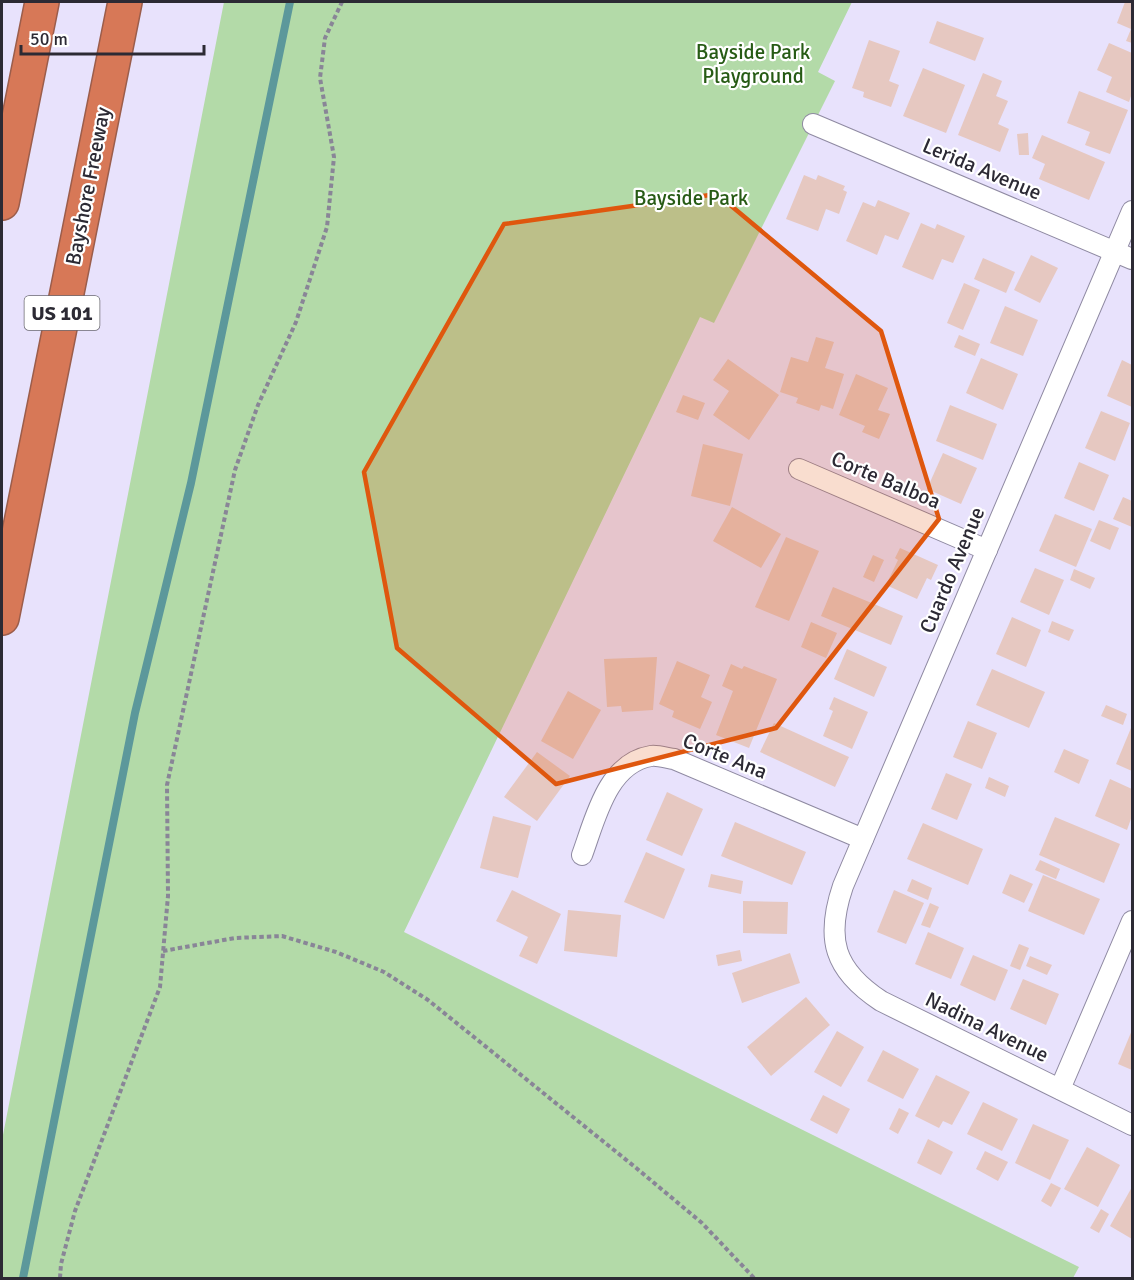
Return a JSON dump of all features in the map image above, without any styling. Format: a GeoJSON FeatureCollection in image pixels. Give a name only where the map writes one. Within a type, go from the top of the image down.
{"type":"FeatureCollection","features":[{"type":"Feature","properties":{"kind":"highway","name":"Bayshore Freeway"},"geometry":{"type":"LineString","coordinates":[[2,618],[124,2]]}},
{"type":"Feature","properties":{"kind":"highway"},"geometry":{"type":"LineString","coordinates":[[2,98],[40,13]]}},
{"type":"Feature","properties":{"kind":"highway"},"geometry":{"type":"LineString","coordinates":[[2,203],[40,13]]}},
{"type":"Feature","properties":{"kind":"street","name":"Lerida Avenue"},"geometry":{"type":"LineString","coordinates":[[813,124],[1124,255]]}},
{"type":"Feature","properties":{"kind":"street","name":"Cuardo Avenue"},"geometry":{"type":"LineString","coordinates":[[837,952],[834,929],[836,908],[863,839],[987,550],[1124,255],[1132,211]]}},
{"type":"Feature","properties":{"kind":"street","name":"Corte Balboa"},"geometry":{"type":"LineString","coordinates":[[799,470],[987,550]]}},
{"type":"Feature","properties":{"kind":"street","name":"Corte Ana"},"geometry":{"type":"LineString","coordinates":[[582,855],[603,798],[615,779],[631,763],[652,756],[674,759],[863,839]]}},
{"type":"Feature","properties":{"kind":"street"},"geometry":{"type":"LineString","coordinates":[[1060,1089],[1132,921]]}},
{"type":"Feature","properties":{"kind":"street","name":"Nadina Avenue"},"geometry":{"type":"LineString","coordinates":[[837,952],[848,973],[861,988],[881,1001],[1132,1125]]}},
{"type":"Feature","properties":{"kind":"path"},"geometry":{"type":"LineString","coordinates":[[60,1278],[61,1264],[75,1210],[160,987],[168,896],[167,785],[235,470],[258,405],[296,322],[327,227],[334,157],[320,78],[325,38],[342,2]]}},
{"type":"Feature","properties":{"kind":"path"},"geometry":{"type":"LineString","coordinates":[[163,951],[235,938],[282,936],[336,952],[384,972],[436,1007],[702,1222],[754,1278]]}},
{"type":"Feature","properties":{"kind":"highlighted area"},"geometry":{"type":"Polygon","coordinates":[[[717,194],[881,331],[939,519],[776,728],[556,784],[397,648],[364,472],[504,224],[717,194]]]}},
{"type":"Feature","properties":{"kind":"green space"},"geometry":{"type":"Polygon","coordinates":[[[224,2],[852,2],[818,72],[835,81],[714,323],[700,317],[404,932],[1079,1267],[1073,1278],[2,1278],[2,1140],[224,2]]]}},
{"type":"Feature","properties":{"kind":"building"},"geometry":{"type":"Polygon","coordinates":[[[1125,2],[1132,2],[1132,43],[1126,41],[1131,29],[1117,23],[1125,2]]]}},
{"type":"Feature","properties":{"kind":"building"},"geometry":{"type":"Polygon","coordinates":[[[937,21],[984,38],[975,61],[929,43],[937,21]]]}},
{"type":"Feature","properties":{"kind":"building"},"geometry":{"type":"Polygon","coordinates":[[[869,40],[900,51],[889,81],[899,85],[891,107],[863,97],[864,92],[852,88],[869,40]]]}},
{"type":"Feature","properties":{"kind":"building"},"geometry":{"type":"Polygon","coordinates":[[[1109,43],[1132,53],[1132,93],[1129,102],[1106,92],[1112,77],[1097,70],[1109,43]]]}},
{"type":"Feature","properties":{"kind":"building"},"geometry":{"type":"Polygon","coordinates":[[[923,68],[965,85],[946,133],[903,116],[923,68]]]}},
{"type":"Feature","properties":{"kind":"building"},"geometry":{"type":"Polygon","coordinates":[[[983,73],[1002,81],[996,96],[1008,101],[998,124],[1009,129],[1000,152],[958,135],[983,73]]]}},
{"type":"Feature","properties":{"kind":"building"},"geometry":{"type":"Polygon","coordinates":[[[1079,91],[1128,110],[1110,154],[1085,145],[1090,132],[1067,123],[1079,91]]]}},
{"type":"Feature","properties":{"kind":"building"},"geometry":{"type":"Polygon","coordinates":[[[1028,133],[1029,155],[1019,155],[1017,134],[1028,133]]]}},
{"type":"Feature","properties":{"kind":"building"},"geometry":{"type":"Polygon","coordinates":[[[1042,135],[1105,162],[1089,200],[1039,179],[1045,164],[1032,158],[1042,135]]]}},
{"type":"Feature","properties":{"kind":"building"},"geometry":{"type":"Polygon","coordinates":[[[804,175],[816,180],[818,175],[845,186],[843,190],[847,192],[839,214],[826,209],[818,231],[786,219],[804,175]]]}},
{"type":"Feature","properties":{"kind":"building"},"geometry":{"type":"Polygon","coordinates":[[[878,200],[910,213],[898,240],[885,235],[877,255],[846,241],[863,202],[875,207],[878,200]]]}},
{"type":"Feature","properties":{"kind":"building"},"geometry":{"type":"Polygon","coordinates":[[[921,223],[935,229],[937,224],[965,236],[953,263],[942,259],[933,280],[902,267],[921,223]]]}},
{"type":"Feature","properties":{"kind":"building"},"geometry":{"type":"Polygon","coordinates":[[[1031,255],[1058,268],[1040,303],[1014,290],[1031,255]]]}},
{"type":"Feature","properties":{"kind":"building"},"geometry":{"type":"Polygon","coordinates":[[[983,258],[1015,272],[1006,293],[974,279],[983,258]]]}},
{"type":"Feature","properties":{"kind":"building"},"geometry":{"type":"Polygon","coordinates":[[[964,283],[980,290],[963,330],[947,323],[964,283]]]}},
{"type":"Feature","properties":{"kind":"building"},"geometry":{"type":"Polygon","coordinates":[[[1005,306],[1038,320],[1023,356],[990,343],[1005,306]]]}},
{"type":"Feature","properties":{"kind":"building"},"geometry":{"type":"Polygon","coordinates":[[[959,335],[980,344],[975,356],[954,347],[959,335]]]}},
{"type":"Feature","properties":{"kind":"building"},"geometry":{"type":"Polygon","coordinates":[[[816,337],[834,342],[825,368],[844,374],[833,409],[821,405],[819,411],[796,403],[798,398],[780,392],[791,357],[808,362],[816,337]]]}},
{"type":"Feature","properties":{"kind":"building"},"geometry":{"type":"Polygon","coordinates":[[[981,358],[1018,374],[1003,410],[966,393],[981,358]]]}},
{"type":"Feature","properties":{"kind":"building"},"geometry":{"type":"Polygon","coordinates":[[[728,359],[779,395],[749,440],[713,415],[729,391],[713,380],[728,359]]]}},
{"type":"Feature","properties":{"kind":"building"},"geometry":{"type":"Polygon","coordinates":[[[1122,360],[1132,365],[1132,407],[1107,396],[1122,360]]]}},
{"type":"Feature","properties":{"kind":"building"},"geometry":{"type":"Polygon","coordinates":[[[856,374],[888,388],[878,410],[890,414],[879,439],[862,432],[865,426],[839,415],[856,374]]]}},
{"type":"Feature","properties":{"kind":"building"},"geometry":{"type":"Polygon","coordinates":[[[683,395],[705,403],[698,420],[676,412],[683,395]]]}},
{"type":"Feature","properties":{"kind":"building"},"geometry":{"type":"Polygon","coordinates":[[[950,405],[997,424],[983,460],[936,441],[950,405]]]}},
{"type":"Feature","properties":{"kind":"building"},"geometry":{"type":"Polygon","coordinates":[[[1101,411],[1130,423],[1115,461],[1085,448],[1101,411]]]}},
{"type":"Feature","properties":{"kind":"building"},"geometry":{"type":"Polygon","coordinates":[[[703,444],[743,454],[730,506],[691,496],[703,444]]]}},
{"type":"Feature","properties":{"kind":"building"},"geometry":{"type":"Polygon","coordinates":[[[943,453],[977,468],[961,504],[927,489],[943,453]]]}},
{"type":"Feature","properties":{"kind":"building"},"geometry":{"type":"Polygon","coordinates":[[[1079,462],[1109,475],[1094,511],[1064,498],[1079,462]]]}},
{"type":"Feature","properties":{"kind":"building"},"geometry":{"type":"Polygon","coordinates":[[[1123,497],[1132,501],[1132,527],[1113,519],[1123,497]]]}},
{"type":"Feature","properties":{"kind":"building"},"geometry":{"type":"Polygon","coordinates":[[[732,507],[781,534],[761,568],[713,541],[732,507]]]}},
{"type":"Feature","properties":{"kind":"building"},"geometry":{"type":"Polygon","coordinates":[[[1055,514],[1092,529],[1076,567],[1039,551],[1055,514]]]}},
{"type":"Feature","properties":{"kind":"building"},"geometry":{"type":"Polygon","coordinates":[[[1099,520],[1119,528],[1110,550],[1090,541],[1099,520]]]}},
{"type":"Feature","properties":{"kind":"building"},"geometry":{"type":"Polygon","coordinates":[[[786,537],[819,551],[789,621],[755,607],[786,537]]]}},
{"type":"Feature","properties":{"kind":"building"},"geometry":{"type":"Polygon","coordinates":[[[900,548],[938,565],[931,580],[927,578],[917,599],[886,585],[898,560],[895,558],[900,548]]]}},
{"type":"Feature","properties":{"kind":"building"},"geometry":{"type":"Polygon","coordinates":[[[873,555],[884,560],[874,582],[863,577],[873,555]]]}},
{"type":"Feature","properties":{"kind":"building"},"geometry":{"type":"Polygon","coordinates":[[[1035,568],[1064,580],[1049,615],[1020,602],[1035,568]]]}},
{"type":"Feature","properties":{"kind":"building"},"geometry":{"type":"Polygon","coordinates":[[[1074,569],[1095,578],[1090,589],[1070,580],[1074,569]]]}},
{"type":"Feature","properties":{"kind":"building"},"geometry":{"type":"Polygon","coordinates":[[[833,587],[903,616],[891,645],[821,616],[833,587]]]}},
{"type":"Feature","properties":{"kind":"building"},"geometry":{"type":"Polygon","coordinates":[[[1012,617],[1041,630],[1026,667],[996,654],[1012,617]]]}},
{"type":"Feature","properties":{"kind":"building"},"geometry":{"type":"Polygon","coordinates":[[[1052,621],[1074,630],[1069,641],[1048,632],[1052,621]]]}},
{"type":"Feature","properties":{"kind":"building"},"geometry":{"type":"Polygon","coordinates":[[[811,622],[837,633],[826,658],[801,647],[811,622]]]}},
{"type":"Feature","properties":{"kind":"building"},"geometry":{"type":"Polygon","coordinates":[[[847,649],[887,667],[874,697],[834,679],[847,649]]]}},
{"type":"Feature","properties":{"kind":"building"},"geometry":{"type":"Polygon","coordinates":[[[657,657],[653,710],[622,712],[621,706],[607,707],[604,659],[657,657]]]}},
{"type":"Feature","properties":{"kind":"building"},"geometry":{"type":"Polygon","coordinates":[[[677,661],[710,675],[701,697],[712,702],[700,729],[672,717],[674,711],[659,704],[677,661]]]}},
{"type":"Feature","properties":{"kind":"building"},"geometry":{"type":"Polygon","coordinates":[[[731,664],[742,669],[744,666],[777,679],[749,748],[716,735],[733,691],[722,686],[731,664]]]}},
{"type":"Feature","properties":{"kind":"building"},"geometry":{"type":"Polygon","coordinates":[[[992,669],[1045,692],[1029,728],[976,705],[992,669]]]}},
{"type":"Feature","properties":{"kind":"building"},"geometry":{"type":"Polygon","coordinates":[[[568,691],[601,710],[573,759],[541,741],[568,691]]]}},
{"type":"Feature","properties":{"kind":"building"},"geometry":{"type":"Polygon","coordinates":[[[834,697],[868,712],[852,749],[823,736],[833,711],[829,709],[834,697]]]}},
{"type":"Feature","properties":{"kind":"building"},"geometry":{"type":"Polygon","coordinates":[[[1106,705],[1127,714],[1123,725],[1101,716],[1106,705]]]}},
{"type":"Feature","properties":{"kind":"building"},"geometry":{"type":"Polygon","coordinates":[[[968,721],[997,733],[982,769],[953,757],[968,721]]]}},
{"type":"Feature","properties":{"kind":"building"},"geometry":{"type":"Polygon","coordinates":[[[774,723],[849,757],[835,787],[760,752],[774,723]]]}},
{"type":"Feature","properties":{"kind":"building"},"geometry":{"type":"Polygon","coordinates":[[[1132,729],[1132,771],[1116,764],[1132,729]]]}},
{"type":"Feature","properties":{"kind":"building"},"geometry":{"type":"Polygon","coordinates":[[[1064,749],[1089,760],[1079,784],[1054,772],[1064,749]]]}},
{"type":"Feature","properties":{"kind":"building"},"geometry":{"type":"Polygon","coordinates":[[[537,752],[570,776],[537,821],[504,797],[537,752]]]}},
{"type":"Feature","properties":{"kind":"building"},"geometry":{"type":"Polygon","coordinates":[[[946,773],[972,784],[957,820],[931,809],[946,773]]]}},
{"type":"Feature","properties":{"kind":"building"},"geometry":{"type":"Polygon","coordinates":[[[989,777],[1009,786],[1005,797],[985,788],[989,777]]]}},
{"type":"Feature","properties":{"kind":"building"},"geometry":{"type":"Polygon","coordinates":[[[1110,779],[1132,789],[1132,816],[1127,830],[1095,816],[1110,779]]]}},
{"type":"Feature","properties":{"kind":"building"},"geometry":{"type":"Polygon","coordinates":[[[667,792],[703,809],[682,856],[646,840],[667,792]]]}},
{"type":"Feature","properties":{"kind":"building"},"geometry":{"type":"Polygon","coordinates":[[[493,816],[531,826],[518,878],[480,868],[493,816]]]}},
{"type":"Feature","properties":{"kind":"building"},"geometry":{"type":"Polygon","coordinates":[[[1055,817],[1120,844],[1104,883],[1039,855],[1055,817]]]}},
{"type":"Feature","properties":{"kind":"building"},"geometry":{"type":"Polygon","coordinates":[[[735,822],[806,852],[792,885],[721,856],[735,822]]]}},
{"type":"Feature","properties":{"kind":"building"},"geometry":{"type":"Polygon","coordinates":[[[923,823],[983,849],[968,885],[907,859],[923,823]]]}},
{"type":"Feature","properties":{"kind":"building"},"geometry":{"type":"Polygon","coordinates":[[[646,852],[685,869],[664,919],[624,902],[646,852]]]}},
{"type":"Feature","properties":{"kind":"building"},"geometry":{"type":"Polygon","coordinates":[[[1040,860],[1060,869],[1056,879],[1035,870],[1040,860]]]}},
{"type":"Feature","properties":{"kind":"building"},"geometry":{"type":"Polygon","coordinates":[[[711,874],[743,881],[741,894],[708,887],[711,874]]]}},
{"type":"Feature","properties":{"kind":"building"},"geometry":{"type":"Polygon","coordinates":[[[1010,874],[1033,884],[1024,903],[1002,893],[1010,874]]]}},
{"type":"Feature","properties":{"kind":"building"},"geometry":{"type":"Polygon","coordinates":[[[1043,875],[1100,899],[1084,935],[1028,911],[1043,875]]]}},
{"type":"Feature","properties":{"kind":"building"},"geometry":{"type":"Polygon","coordinates":[[[912,879],[932,888],[928,900],[907,891],[912,879]]]}},
{"type":"Feature","properties":{"kind":"building"},"geometry":{"type":"Polygon","coordinates":[[[512,890],[561,914],[537,964],[519,956],[528,937],[496,921],[512,890]]]}},
{"type":"Feature","properties":{"kind":"building"},"geometry":{"type":"Polygon","coordinates":[[[894,890],[924,903],[906,944],[877,932],[894,890]]]}},
{"type":"Feature","properties":{"kind":"building"},"geometry":{"type":"Polygon","coordinates":[[[743,901],[788,902],[787,934],[743,933],[743,901]]]}},
{"type":"Feature","properties":{"kind":"building"},"geometry":{"type":"Polygon","coordinates":[[[930,903],[939,907],[930,928],[921,925],[930,903]]]}},
{"type":"Feature","properties":{"kind":"building"},"geometry":{"type":"Polygon","coordinates":[[[568,910],[621,915],[617,957],[564,951],[568,910]]]}},
{"type":"Feature","properties":{"kind":"building"},"geometry":{"type":"Polygon","coordinates":[[[928,932],[964,948],[951,979],[915,964],[928,932]]]}},
{"type":"Feature","properties":{"kind":"building"},"geometry":{"type":"Polygon","coordinates":[[[1019,944],[1029,948],[1020,970],[1010,966],[1019,944]]]}},
{"type":"Feature","properties":{"kind":"building"},"geometry":{"type":"Polygon","coordinates":[[[740,950],[742,961],[718,966],[716,955],[740,950]]]}},
{"type":"Feature","properties":{"kind":"building"},"geometry":{"type":"Polygon","coordinates":[[[790,953],[800,983],[742,1003],[732,973],[790,953]]]}},
{"type":"Feature","properties":{"kind":"building"},"geometry":{"type":"Polygon","coordinates":[[[973,955],[1008,970],[995,1001],[960,985],[973,955]]]}},
{"type":"Feature","properties":{"kind":"building"},"geometry":{"type":"Polygon","coordinates":[[[1030,956],[1052,965],[1047,975],[1026,966],[1030,956]]]}},
{"type":"Feature","properties":{"kind":"building"},"geometry":{"type":"Polygon","coordinates":[[[1023,979],[1059,994],[1046,1025],[1010,1009],[1023,979]]]}},
{"type":"Feature","properties":{"kind":"building"},"geometry":{"type":"Polygon","coordinates":[[[806,997],[830,1025],[771,1076],[747,1047],[806,997]]]}},
{"type":"Feature","properties":{"kind":"building"},"geometry":{"type":"Polygon","coordinates":[[[1132,1030],[1132,1070],[1118,1064],[1132,1030]]]}},
{"type":"Feature","properties":{"kind":"building"},"geometry":{"type":"Polygon","coordinates":[[[837,1031],[864,1047],[841,1087],[814,1072],[837,1031]]]}},
{"type":"Feature","properties":{"kind":"building"},"geometry":{"type":"Polygon","coordinates":[[[883,1050],[919,1069],[903,1099],[867,1081],[883,1050]]]}},
{"type":"Feature","properties":{"kind":"building"},"geometry":{"type":"Polygon","coordinates":[[[936,1075],[970,1092],[952,1125],[943,1121],[939,1128],[915,1116],[936,1075]]]}},
{"type":"Feature","properties":{"kind":"building"},"geometry":{"type":"Polygon","coordinates":[[[823,1095],[850,1109],[837,1134],[810,1120],[823,1095]]]}},
{"type":"Feature","properties":{"kind":"building"},"geometry":{"type":"Polygon","coordinates":[[[983,1102],[1018,1119],[1002,1151],[967,1134],[983,1102]]]}},
{"type":"Feature","properties":{"kind":"building"},"geometry":{"type":"Polygon","coordinates":[[[899,1108],[909,1113],[898,1134],[889,1129],[899,1108]]]}},
{"type":"Feature","properties":{"kind":"building"},"geometry":{"type":"Polygon","coordinates":[[[1033,1124],[1069,1140],[1050,1180],[1015,1163],[1033,1124]]]}},
{"type":"Feature","properties":{"kind":"building"},"geometry":{"type":"Polygon","coordinates":[[[928,1139],[953,1152],[941,1175],[917,1163],[928,1139]]]}},
{"type":"Feature","properties":{"kind":"building"},"geometry":{"type":"Polygon","coordinates":[[[1087,1147],[1120,1165],[1098,1207],[1064,1189],[1087,1147]]]}},
{"type":"Feature","properties":{"kind":"building"},"geometry":{"type":"Polygon","coordinates":[[[985,1151],[1008,1162],[998,1181],[976,1169],[985,1151]]]}},
{"type":"Feature","properties":{"kind":"building"},"geometry":{"type":"Polygon","coordinates":[[[1051,1183],[1061,1188],[1051,1207],[1041,1201],[1051,1183]]]}},
{"type":"Feature","properties":{"kind":"building"},"geometry":{"type":"Polygon","coordinates":[[[1132,1187],[1132,1239],[1110,1226],[1132,1187]]]}},
{"type":"Feature","properties":{"kind":"building"},"geometry":{"type":"Polygon","coordinates":[[[1101,1209],[1109,1214],[1099,1233],[1090,1228],[1101,1209]]]}},
{"type":"Feature","properties":{"kind":"waterway"},"geometry":{"type":"LineString","coordinates":[[23,1278],[135,713],[191,483],[290,2]]}},
{"type":"Feature","properties":{"kind":"park label","name":"Bayside Park Playground"},"geometry":{"type":"Point","coordinates":[753,64]}},
{"type":"Feature","properties":{"kind":"park label","name":"Bayside Park"},"geometry":{"type":"Point","coordinates":[691,198]}}]}
